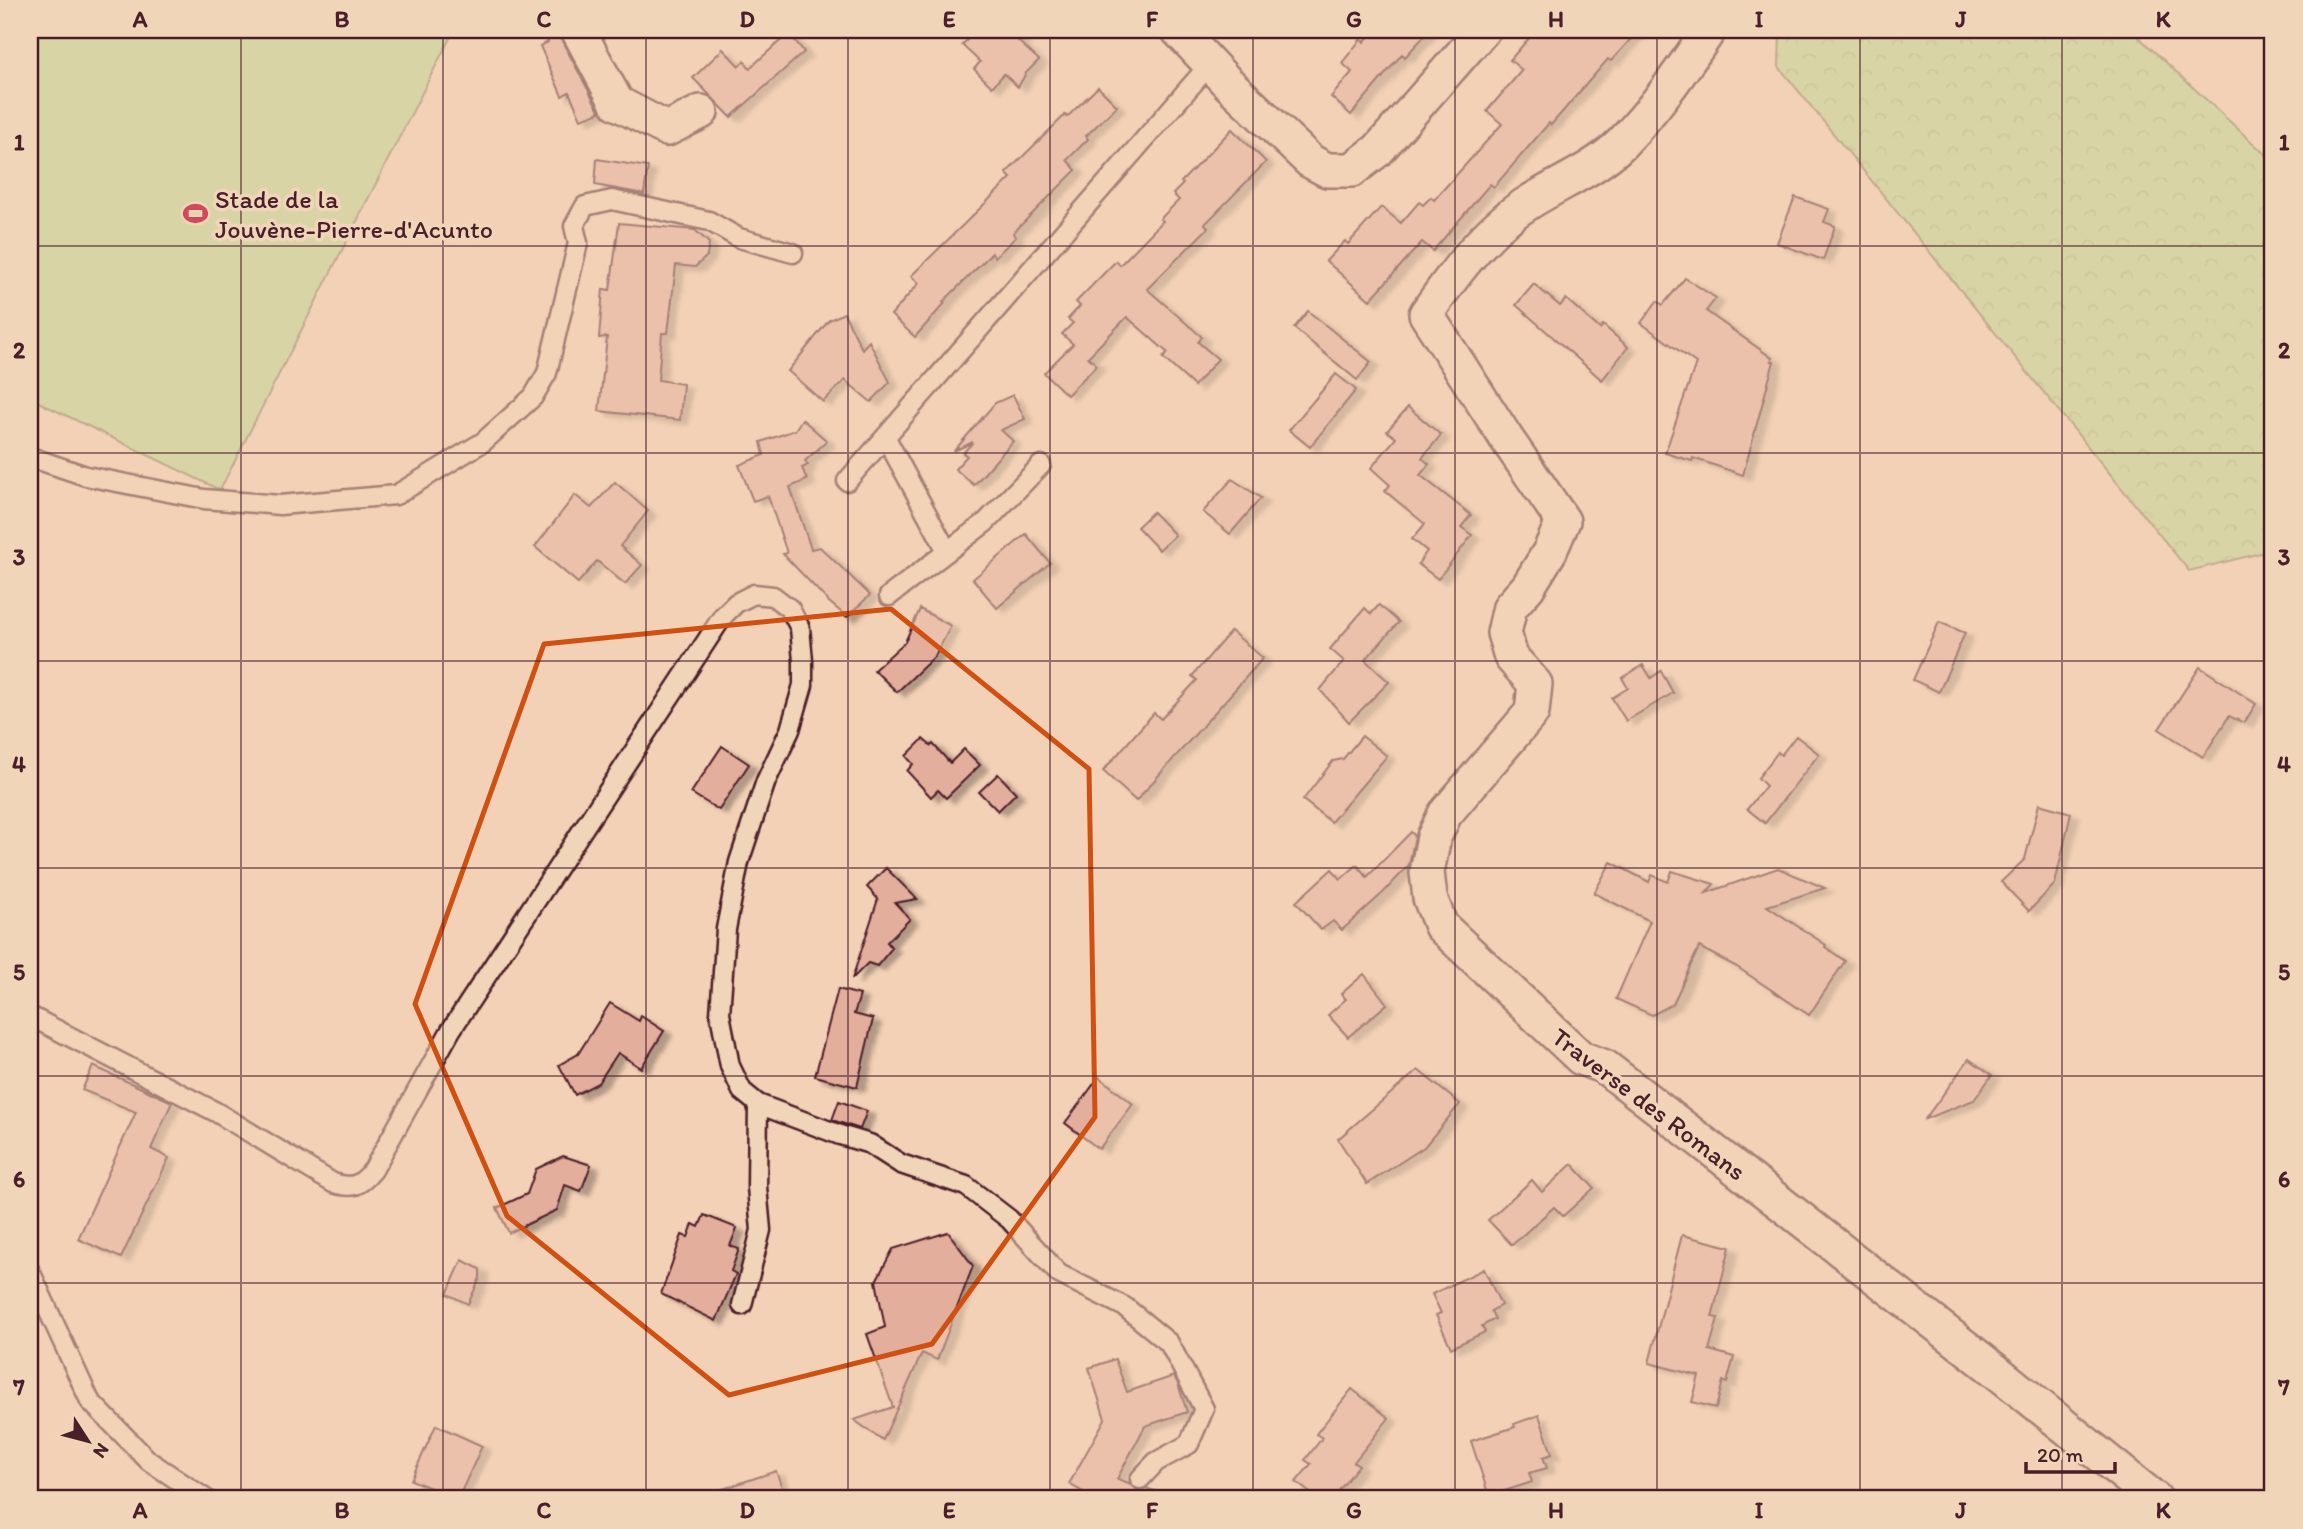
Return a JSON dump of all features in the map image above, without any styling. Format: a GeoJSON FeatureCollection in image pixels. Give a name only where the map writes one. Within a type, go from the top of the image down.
{"type":"FeatureCollection","features":[{"type":"Feature","properties":{"kind":"street"},"geometry":{"type":"LineString","coordinates":[[578,30],[617,103],[667,129],[701,112]]}},
{"type":"Feature","properties":{"kind":"street"},"geometry":{"type":"LineString","coordinates":[[1178,30],[1310,161],[1327,170],[1352,170],[1378,150],[1483,30]]}},
{"type":"Feature","properties":{"kind":"street","name":"Traverse des Romans"},"geometry":{"type":"LineString","coordinates":[[1709,30],[1667,91],[1619,145],[1505,219],[1474,252],[1426,314],[1506,439],[1563,521],[1550,551],[1528,587],[1510,607],[1504,633],[1511,657],[1535,684],[1532,712],[1445,814],[1434,837],[1427,872],[1430,898],[1441,926],[1581,1058],[1605,1068],[1688,1130],[2155,1499]]}},
{"type":"Feature","properties":{"kind":"lane"},"geometry":{"type":"LineString","coordinates":[[847,481],[1210,64]]}},
{"type":"Feature","properties":{"kind":"lane"},"geometry":{"type":"LineString","coordinates":[[30,457],[86,476],[204,499],[281,505],[396,495],[483,442],[533,397],[547,373],[578,243],[575,226],[585,206],[612,200],[709,221],[739,238],[793,253]]}},
{"type":"Feature","properties":{"kind":"lane"},"geometry":{"type":"LineString","coordinates":[[886,438],[947,551]]}},
{"type":"Feature","properties":{"kind":"lane"},"geometry":{"type":"LineString","coordinates":[[889,596],[986,522],[1041,465]]}},
{"type":"Feature","properties":{"kind":"lane"},"geometry":{"type":"LineString","coordinates":[[30,1016],[216,1112],[333,1183],[346,1187],[362,1183],[373,1170],[451,1030],[723,616],[736,603],[754,594],[773,596],[790,609],[800,628],[803,685],[790,730],[766,781],[739,862],[726,929],[720,1014],[730,1066],[742,1091],[758,1104],[870,1144],[901,1164],[966,1186],[1009,1219],[1059,1274],[1125,1307],[1169,1343],[1204,1409],[1189,1444],[1156,1462],[1140,1479]]}},
{"type":"Feature","properties":{"kind":"lane"},"geometry":{"type":"LineString","coordinates":[[742,1305],[761,1230],[757,1186],[758,1104]]}},
{"type":"Feature","properties":{"kind":"lane"},"geometry":{"type":"LineString","coordinates":[[30,1271],[90,1401],[149,1461],[206,1499]]}},
{"type":"Feature","properties":{"kind":"highlighted area"},"geometry":{"type":"Polygon","coordinates":[[[891,609],[1089,769],[1095,1117],[932,1344],[729,1395],[507,1216],[415,1004],[544,644],[891,609]]]}},
{"type":"Feature","properties":{"kind":"green space","name":"Stade de la Jouvène-Pierre-d'Acunto"},"geometry":{"type":"Polygon","coordinates":[[[30,30],[454,30],[220,490],[30,398],[30,30]]]}},
{"type":"Feature","properties":{"kind":"green space"},"geometry":{"type":"Polygon","coordinates":[[[1780,30],[2131,30],[2266,155],[2273,115],[2273,550],[2189,571],[1779,67],[1780,30]]]}},
{"type":"Feature","properties":{"kind":"building"},"geometry":{"type":"Polygon","coordinates":[[[543,30],[559,30],[561,39],[600,112],[581,119],[569,92],[562,96],[540,46],[548,42],[543,30]]]}},
{"type":"Feature","properties":{"kind":"building"},"geometry":{"type":"Polygon","coordinates":[[[977,30],[1028,30],[1018,41],[1039,60],[1026,73],[1018,87],[1004,74],[992,87],[974,69],[980,62],[962,45],[977,30]]]}},
{"type":"Feature","properties":{"kind":"building"},"geometry":{"type":"Polygon","coordinates":[[[1375,30],[1430,30],[1405,57],[1402,54],[1351,115],[1331,97],[1352,72],[1342,63],[1361,39],[1364,42],[1375,30]]]}},
{"type":"Feature","properties":{"kind":"building"},"geometry":{"type":"Polygon","coordinates":[[[1536,30],[1639,30],[1611,61],[1608,59],[1494,187],[1490,184],[1433,251],[1422,242],[1370,300],[1326,261],[1345,241],[1348,244],[1381,207],[1401,223],[1419,202],[1423,205],[1431,197],[1434,200],[1502,124],[1487,111],[1522,70],[1510,60],[1536,30]]]}},
{"type":"Feature","properties":{"kind":"building"},"geometry":{"type":"Polygon","coordinates":[[[789,33],[804,52],[731,117],[693,78],[723,49],[739,66],[744,61],[750,68],[789,33]]]}},
{"type":"Feature","properties":{"kind":"building"},"geometry":{"type":"Polygon","coordinates":[[[1098,87],[1117,106],[1086,136],[1088,139],[1067,160],[1076,170],[1013,233],[1016,237],[995,257],[992,253],[943,302],[945,303],[915,337],[891,315],[919,283],[911,276],[1011,178],[1006,173],[1098,87]]]}},
{"type":"Feature","properties":{"kind":"building"},"geometry":{"type":"Polygon","coordinates":[[[1232,129],[1266,162],[1205,224],[1208,228],[1147,289],[1202,337],[1198,342],[1218,359],[1194,386],[1163,358],[1168,353],[1127,317],[1088,357],[1097,365],[1067,395],[1044,373],[1073,344],[1062,334],[1073,323],[1068,319],[1080,306],[1076,302],[1116,261],[1120,265],[1163,221],[1160,219],[1179,200],[1173,194],[1183,184],[1181,182],[1232,129]]]}},
{"type":"Feature","properties":{"kind":"building"},"geometry":{"type":"Polygon","coordinates":[[[597,159],[648,167],[644,194],[595,185],[597,159]]]}},
{"type":"Feature","properties":{"kind":"building"},"geometry":{"type":"Polygon","coordinates":[[[1795,197],[1829,209],[1824,222],[1835,226],[1823,260],[1777,243],[1795,197]]]}},
{"type":"Feature","properties":{"kind":"building"},"geometry":{"type":"Polygon","coordinates":[[[619,223],[695,230],[709,243],[707,256],[695,267],[676,265],[668,333],[662,333],[658,380],[683,384],[680,420],[599,411],[607,337],[599,338],[603,289],[610,290],[619,223]]]}},
{"type":"Feature","properties":{"kind":"building"},"geometry":{"type":"Polygon","coordinates":[[[1685,278],[1716,298],[1706,311],[1774,361],[1743,475],[1693,458],[1692,461],[1665,453],[1696,363],[1641,323],[1657,301],[1663,305],[1685,278]]]}},
{"type":"Feature","properties":{"kind":"building"},"geometry":{"type":"Polygon","coordinates":[[[1534,284],[1560,306],[1566,299],[1600,329],[1603,325],[1628,347],[1602,380],[1516,305],[1534,284]]]}},
{"type":"Feature","properties":{"kind":"building"},"geometry":{"type":"Polygon","coordinates":[[[1308,311],[1371,362],[1357,380],[1294,328],[1308,311]]]}},
{"type":"Feature","properties":{"kind":"building"},"geometry":{"type":"Polygon","coordinates":[[[844,313],[862,349],[869,341],[890,382],[871,402],[845,380],[823,402],[788,371],[829,320],[844,313]]]}},
{"type":"Feature","properties":{"kind":"building"},"geometry":{"type":"Polygon","coordinates":[[[1336,374],[1356,390],[1310,447],[1289,430],[1336,374]]]}},
{"type":"Feature","properties":{"kind":"building"},"geometry":{"type":"Polygon","coordinates":[[[1013,395],[1025,419],[1001,430],[1013,441],[974,485],[955,469],[967,456],[963,453],[973,442],[954,451],[995,403],[1013,395]]]}},
{"type":"Feature","properties":{"kind":"building"},"geometry":{"type":"Polygon","coordinates":[[[1408,407],[1441,435],[1422,458],[1429,464],[1420,475],[1471,515],[1461,527],[1472,535],[1438,579],[1418,564],[1427,551],[1412,539],[1425,524],[1385,491],[1390,485],[1371,468],[1396,438],[1387,431],[1408,407]]]}},
{"type":"Feature","properties":{"kind":"building"},"geometry":{"type":"Polygon","coordinates":[[[802,419],[827,441],[805,461],[808,465],[802,468],[807,480],[790,487],[811,549],[820,547],[870,595],[847,617],[783,554],[787,553],[768,496],[753,501],[739,465],[764,455],[761,442],[795,430],[802,419]]]}},
{"type":"Feature","properties":{"kind":"building"},"geometry":{"type":"Polygon","coordinates":[[[1232,479],[1261,498],[1230,534],[1203,512],[1232,479]]]}},
{"type":"Feature","properties":{"kind":"building"},"geometry":{"type":"Polygon","coordinates":[[[615,482],[648,511],[620,546],[642,565],[625,584],[597,561],[578,583],[535,547],[575,495],[591,508],[615,482]]]}},
{"type":"Feature","properties":{"kind":"building"},"geometry":{"type":"Polygon","coordinates":[[[1153,512],[1175,535],[1159,550],[1137,527],[1153,512]]]}},
{"type":"Feature","properties":{"kind":"building"},"geometry":{"type":"Polygon","coordinates":[[[1026,534],[1050,563],[997,608],[973,579],[1026,534]]]}},
{"type":"Feature","properties":{"kind":"building"},"geometry":{"type":"Polygon","coordinates":[[[1379,605],[1399,622],[1365,660],[1389,682],[1349,722],[1320,690],[1344,661],[1330,649],[1365,608],[1371,614],[1379,605]]]}},
{"type":"Feature","properties":{"kind":"building"},"geometry":{"type":"Polygon","coordinates":[[[920,609],[951,626],[935,656],[897,692],[874,670],[905,642],[920,609]]]}},
{"type":"Feature","properties":{"kind":"building"},"geometry":{"type":"Polygon","coordinates":[[[1939,622],[1965,633],[1939,692],[1913,680],[1939,622]]]}},
{"type":"Feature","properties":{"kind":"building"},"geometry":{"type":"Polygon","coordinates":[[[1231,631],[1263,658],[1136,801],[1103,771],[1154,713],[1161,719],[1197,680],[1192,676],[1231,631]]]}},
{"type":"Feature","properties":{"kind":"building"},"geometry":{"type":"Polygon","coordinates":[[[1643,665],[1651,678],[1661,671],[1673,693],[1626,721],[1612,698],[1628,688],[1622,678],[1643,665]]]}},
{"type":"Feature","properties":{"kind":"building"},"geometry":{"type":"Polygon","coordinates":[[[2200,667],[2256,704],[2244,723],[2229,716],[2203,757],[2159,729],[2200,667]]]}},
{"type":"Feature","properties":{"kind":"building"},"geometry":{"type":"Polygon","coordinates":[[[1362,736],[1387,756],[1331,822],[1303,800],[1333,761],[1343,759],[1362,736]]]}},
{"type":"Feature","properties":{"kind":"building"},"geometry":{"type":"Polygon","coordinates":[[[1796,736],[1819,754],[1765,823],[1747,809],[1766,786],[1758,778],[1778,752],[1781,755],[1796,736]]]}},
{"type":"Feature","properties":{"kind":"building"},"geometry":{"type":"Polygon","coordinates":[[[923,739],[931,746],[933,744],[950,763],[964,749],[980,765],[946,798],[938,790],[931,797],[907,771],[913,764],[906,756],[923,739]]]}},
{"type":"Feature","properties":{"kind":"building"},"geometry":{"type":"Polygon","coordinates":[[[722,746],[749,764],[719,810],[691,793],[722,746]]]}},
{"type":"Feature","properties":{"kind":"building"},"geometry":{"type":"Polygon","coordinates":[[[998,774],[1016,793],[998,811],[979,792],[998,774]]]}},
{"type":"Feature","properties":{"kind":"building"},"geometry":{"type":"Polygon","coordinates":[[[2039,804],[2071,813],[2055,884],[2029,911],[2001,882],[2025,859],[2039,804]]]}},
{"type":"Feature","properties":{"kind":"building"},"geometry":{"type":"Polygon","coordinates":[[[1411,832],[1415,836],[1409,865],[1342,930],[1333,921],[1321,930],[1296,902],[1332,869],[1341,879],[1357,865],[1367,877],[1411,832]]]}},
{"type":"Feature","properties":{"kind":"building"},"geometry":{"type":"Polygon","coordinates":[[[1611,862],[1649,882],[1652,875],[1668,882],[1672,871],[1714,884],[1706,893],[1778,868],[1825,888],[1767,906],[1826,945],[1825,947],[1845,961],[1809,1015],[1737,967],[1699,947],[1673,1004],[1652,1015],[1616,999],[1650,921],[1594,893],[1611,862]]]}},
{"type":"Feature","properties":{"kind":"building"},"geometry":{"type":"Polygon","coordinates":[[[886,868],[917,899],[895,903],[910,919],[887,942],[892,948],[877,966],[868,963],[852,979],[878,899],[867,887],[886,868]]]}},
{"type":"Feature","properties":{"kind":"building"},"geometry":{"type":"Polygon","coordinates":[[[1364,974],[1387,1004],[1348,1037],[1328,1015],[1346,999],[1341,994],[1364,974]]]}},
{"type":"Feature","properties":{"kind":"building"},"geometry":{"type":"Polygon","coordinates":[[[838,989],[860,995],[854,1014],[873,1019],[857,1087],[815,1076],[838,989]]]}},
{"type":"Feature","properties":{"kind":"building"},"geometry":{"type":"Polygon","coordinates":[[[610,1003],[639,1021],[641,1016],[664,1031],[641,1068],[618,1053],[598,1083],[575,1095],[559,1065],[578,1054],[610,1003]]]}},
{"type":"Feature","properties":{"kind":"building"},"geometry":{"type":"Polygon","coordinates":[[[1969,1059],[1992,1075],[1974,1100],[1925,1119],[1969,1059]]]}},
{"type":"Feature","properties":{"kind":"building"},"geometry":{"type":"Polygon","coordinates":[[[93,1066],[172,1102],[151,1149],[169,1158],[121,1258],[78,1239],[136,1112],[82,1090],[93,1066]]]}},
{"type":"Feature","properties":{"kind":"building"},"geometry":{"type":"Polygon","coordinates":[[[1418,1070],[1460,1104],[1424,1147],[1367,1184],[1338,1139],[1418,1070]]]}},
{"type":"Feature","properties":{"kind":"building"},"geometry":{"type":"Polygon","coordinates":[[[1099,1077],[1133,1104],[1099,1149],[1065,1123],[1099,1077]]]}},
{"type":"Feature","properties":{"kind":"building"},"geometry":{"type":"Polygon","coordinates":[[[839,1101],[867,1111],[860,1129],[832,1120],[839,1101]]]}},
{"type":"Feature","properties":{"kind":"building"},"geometry":{"type":"Polygon","coordinates":[[[563,1156],[591,1165],[581,1191],[565,1185],[557,1210],[509,1233],[497,1208],[527,1194],[536,1169],[563,1156]]]}},
{"type":"Feature","properties":{"kind":"building"},"geometry":{"type":"Polygon","coordinates":[[[1572,1164],[1594,1188],[1563,1216],[1554,1207],[1512,1245],[1488,1220],[1532,1180],[1542,1192],[1572,1164]]]}},
{"type":"Feature","properties":{"kind":"building"},"geometry":{"type":"Polygon","coordinates":[[[704,1215],[737,1228],[730,1246],[739,1249],[731,1271],[736,1274],[716,1321],[661,1294],[682,1235],[688,1237],[693,1224],[699,1227],[704,1215]]]}},
{"type":"Feature","properties":{"kind":"building"},"geometry":{"type":"Polygon","coordinates":[[[948,1232],[973,1266],[937,1360],[922,1353],[883,1440],[854,1420],[893,1407],[867,1334],[885,1327],[876,1281],[893,1249],[948,1232]]]}},
{"type":"Feature","properties":{"kind":"building"},"geometry":{"type":"Polygon","coordinates":[[[1682,1235],[1730,1247],[1712,1317],[1718,1318],[1709,1350],[1734,1357],[1727,1383],[1723,1381],[1716,1408],[1692,1402],[1699,1376],[1649,1363],[1682,1235]]]}},
{"type":"Feature","properties":{"kind":"building"},"geometry":{"type":"Polygon","coordinates":[[[462,1260],[480,1269],[480,1278],[468,1304],[447,1294],[462,1260]]]}},
{"type":"Feature","properties":{"kind":"building"},"geometry":{"type":"Polygon","coordinates":[[[1484,1269],[1501,1305],[1491,1311],[1495,1319],[1482,1326],[1485,1332],[1451,1348],[1436,1315],[1441,1313],[1432,1294],[1484,1269]]]}},
{"type":"Feature","properties":{"kind":"building"},"geometry":{"type":"Polygon","coordinates":[[[1115,1359],[1127,1392],[1174,1376],[1178,1384],[1187,1412],[1145,1426],[1117,1479],[1129,1483],[1137,1490],[1146,1488],[1166,1495],[1165,1499],[1096,1499],[1069,1484],[1105,1419],[1089,1368],[1115,1359]]]}},
{"type":"Feature","properties":{"kind":"building"},"geometry":{"type":"Polygon","coordinates":[[[1352,1389],[1389,1418],[1354,1462],[1359,1465],[1332,1499],[1318,1499],[1296,1482],[1311,1464],[1305,1460],[1322,1438],[1316,1434],[1352,1389]]]}},
{"type":"Feature","properties":{"kind":"building"},"geometry":{"type":"Polygon","coordinates":[[[1539,1415],[1552,1454],[1543,1457],[1547,1468],[1529,1473],[1532,1482],[1489,1496],[1471,1441],[1515,1427],[1514,1424],[1539,1415]]]}},
{"type":"Feature","properties":{"kind":"building"},"geometry":{"type":"Polygon","coordinates":[[[436,1425],[482,1446],[458,1499],[411,1480],[436,1425]]]}},
{"type":"Feature","properties":{"kind":"building"},"geometry":{"type":"Polygon","coordinates":[[[776,1471],[786,1499],[706,1499],[705,1495],[776,1471]]]}},
{"type":"Feature","properties":{"kind":"place","name":"Stade de la Jouvène-Pierre-d'Acunto"},"geometry":{"type":"Point","coordinates":[195,214]}}]}
